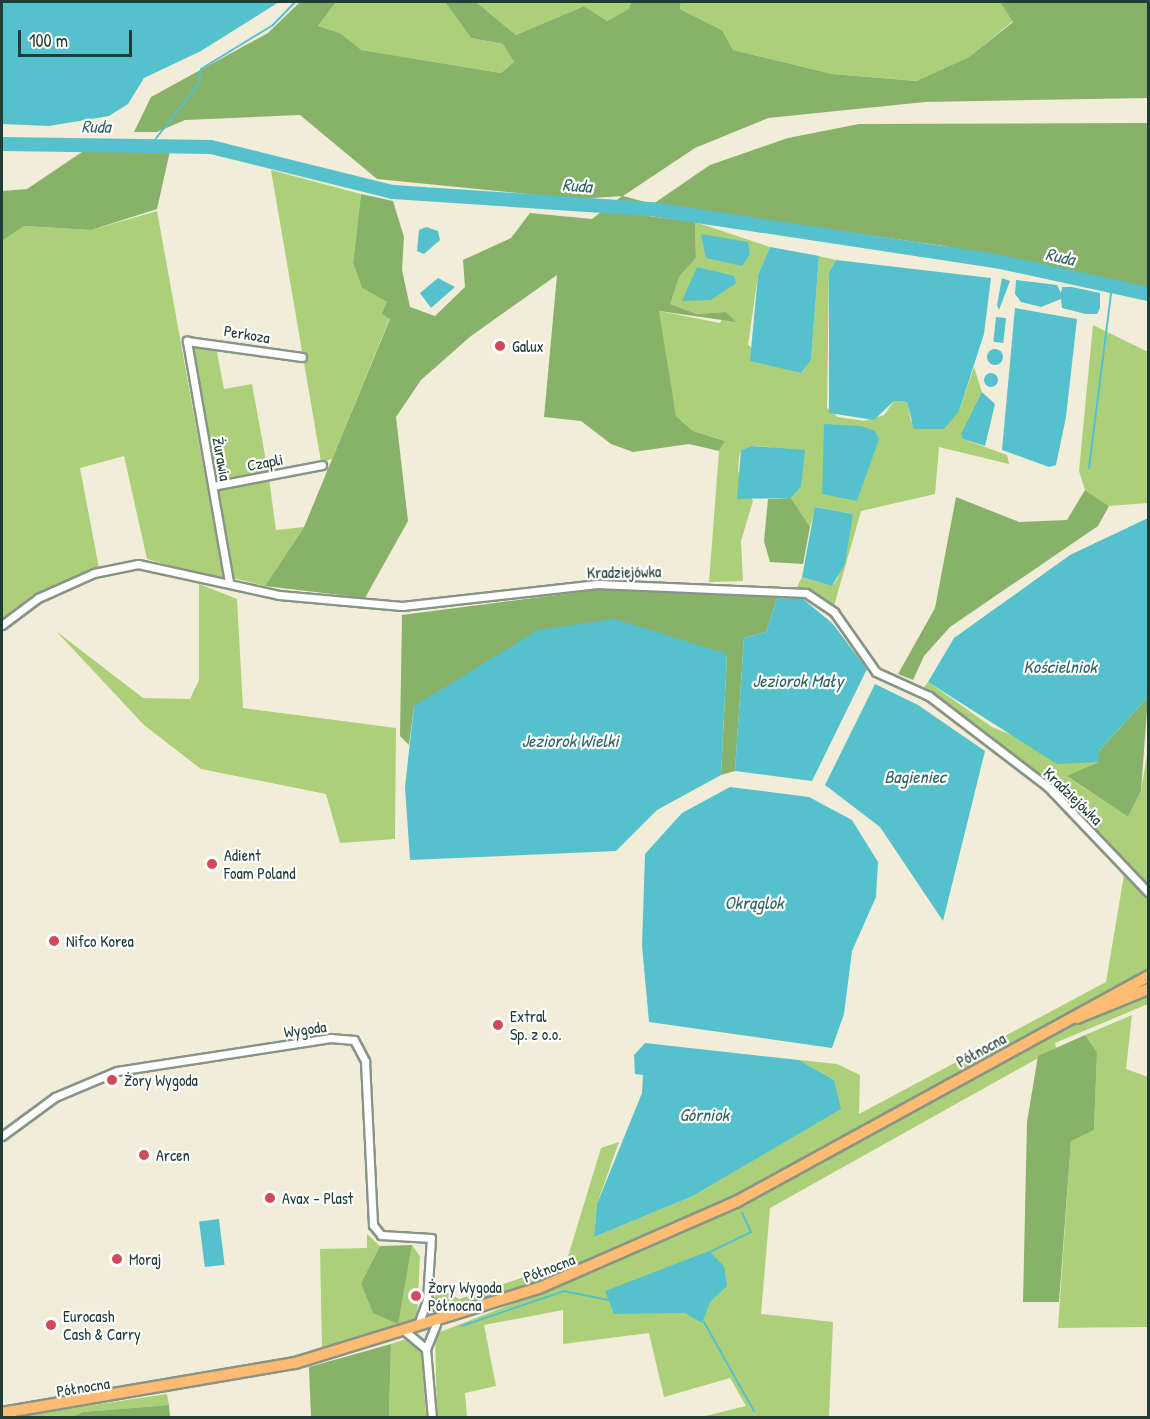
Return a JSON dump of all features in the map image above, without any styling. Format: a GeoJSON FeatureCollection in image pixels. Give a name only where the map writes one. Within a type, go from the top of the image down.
{"type":"FeatureCollection","features":[{"type":"Feature","properties":{"kind":"main road","name":"Północna"},"geometry":{"type":"LineString","coordinates":[[2,1413],[217,1379],[411,1331],[455,1318],[607,1261],[736,1202],[1149,976]]}},
{"type":"Feature","properties":{"kind":"main road","name":"Północna"},"geometry":{"type":"LineString","coordinates":[[1063,1023],[1149,989]]}},
{"type":"Feature","properties":{"kind":"street","name":"Perkoza"},"geometry":{"type":"LineString","coordinates":[[187,341],[302,357]]}},
{"type":"Feature","properties":{"kind":"street","name":"Żurawia"},"geometry":{"type":"LineString","coordinates":[[187,341],[230,582]]}},
{"type":"Feature","properties":{"kind":"street","name":"Czapli"},"geometry":{"type":"LineString","coordinates":[[213,486],[322,465]]}},
{"type":"Feature","properties":{"kind":"street","name":"Kradziejówka"},"geometry":{"type":"LineString","coordinates":[[2,625],[38,598],[94,573],[138,564],[230,582],[279,595],[402,606],[598,584],[806,593],[834,612],[876,672],[929,696],[1048,787],[1149,892]]}},
{"type":"Feature","properties":{"kind":"street","name":"Wygoda"},"geometry":{"type":"LineString","coordinates":[[2,1136],[55,1098],[117,1071],[330,1038],[354,1040],[365,1061],[373,1225],[381,1235],[431,1238],[427,1300],[411,1331]]}},
{"type":"Feature","properties":{"kind":"street"},"geometry":{"type":"LineString","coordinates":[[427,1300],[455,1318]]}},
{"type":"Feature","properties":{"kind":"street"},"geometry":{"type":"LineString","coordinates":[[432,1418],[426,1349],[436,1324]]}},
{"type":"Feature","properties":{"kind":"street"},"geometry":{"type":"LineString","coordinates":[[411,1331],[426,1349]]}},
{"type":"Feature","properties":{"kind":"green space"},"geometry":{"type":"Polygon","coordinates":[[[300,2],[336,2],[318,26],[340,33],[361,50],[501,73],[514,62],[503,44],[471,38],[445,2],[476,2],[516,35],[584,6],[607,21],[629,9],[631,2],[681,2],[680,9],[722,30],[733,50],[832,74],[917,81],[969,57],[1013,22],[1000,2],[1148,2],[1148,98],[925,102],[768,118],[695,148],[623,196],[653,204],[633,214],[695,222],[696,258],[679,277],[670,304],[697,314],[726,312],[736,322],[659,311],[676,416],[693,431],[725,441],[719,451],[689,444],[633,452],[611,444],[581,421],[544,417],[557,275],[471,336],[421,380],[396,417],[408,521],[365,598],[265,586],[304,527],[390,319],[382,314],[387,302],[362,288],[353,263],[361,194],[393,201],[404,237],[402,270],[410,307],[435,316],[465,287],[463,260],[511,238],[530,213],[592,219],[622,196],[577,199],[377,179],[300,115],[185,120],[157,132],[134,132],[151,97],[268,33],[300,2]]]}},
{"type":"Feature","properties":{"kind":"green space"},"geometry":{"type":"Polygon","coordinates":[[[336,2],[445,2],[471,38],[503,44],[514,62],[501,73],[360,50],[340,33],[318,26],[336,2]]]}},
{"type":"Feature","properties":{"kind":"green space"},"geometry":{"type":"Polygon","coordinates":[[[476,2],[631,2],[630,9],[607,21],[584,6],[516,35],[476,2]]]}},
{"type":"Feature","properties":{"kind":"green space"},"geometry":{"type":"Polygon","coordinates":[[[681,2],[1000,2],[1013,21],[969,57],[918,81],[832,74],[733,50],[722,30],[680,9],[681,2]]]}},
{"type":"Feature","properties":{"kind":"green space"},"geometry":{"type":"Polygon","coordinates":[[[1148,123],[1148,290],[944,246],[653,204],[710,165],[788,138],[859,124],[1148,123]]]}},
{"type":"Feature","properties":{"kind":"green space"},"geometry":{"type":"Polygon","coordinates":[[[85,150],[170,151],[157,209],[91,230],[24,226],[2,241],[2,191],[27,189],[85,150]]]}},
{"type":"Feature","properties":{"kind":"green space"},"geometry":{"type":"Polygon","coordinates":[[[271,170],[361,194],[353,263],[362,288],[387,302],[390,318],[332,459],[321,462],[271,170]]]}},
{"type":"Feature","properties":{"kind":"green space"},"geometry":{"type":"Polygon","coordinates":[[[157,211],[224,581],[147,559],[124,456],[80,468],[99,568],[31,596],[2,619],[2,241],[24,226],[91,230],[157,211]]]}},
{"type":"Feature","properties":{"kind":"green space"},"geometry":{"type":"Polygon","coordinates":[[[695,222],[770,247],[758,275],[748,345],[782,368],[801,373],[811,360],[819,256],[836,260],[829,272],[827,408],[838,417],[864,421],[884,415],[894,401],[907,402],[911,421],[959,411],[974,367],[982,392],[963,439],[1007,455],[1009,464],[939,447],[935,494],[861,511],[834,606],[797,587],[802,577],[832,586],[838,578],[853,514],[816,507],[810,527],[791,498],[801,487],[771,447],[752,446],[741,450],[739,458],[738,471],[753,501],[741,541],[743,581],[709,582],[719,451],[725,441],[693,431],[676,416],[660,334],[659,311],[720,323],[726,312],[697,314],[669,304],[679,277],[696,258],[695,222]]]}},
{"type":"Feature","properties":{"kind":"green space"},"geometry":{"type":"Polygon","coordinates":[[[1093,325],[1148,352],[1148,503],[1109,506],[1085,490],[1079,471],[1093,325]]]}},
{"type":"Feature","properties":{"kind":"green space"},"geometry":{"type":"Polygon","coordinates":[[[193,341],[216,347],[224,389],[252,384],[268,472],[215,481],[193,341]]]}},
{"type":"Feature","properties":{"kind":"green space"},"geometry":{"type":"Polygon","coordinates":[[[269,479],[276,530],[304,527],[265,586],[233,578],[218,490],[269,479]]]}},
{"type":"Feature","properties":{"kind":"green space"},"geometry":{"type":"Polygon","coordinates":[[[1085,490],[1109,506],[1098,526],[950,627],[924,656],[913,680],[898,674],[935,608],[956,497],[1019,522],[1067,520],[1085,490]]]}},
{"type":"Feature","properties":{"kind":"green space"},"geometry":{"type":"Polygon","coordinates":[[[791,498],[810,527],[803,564],[770,562],[764,541],[768,499],[791,498]]]}},
{"type":"Feature","properties":{"kind":"green space"},"geometry":{"type":"Polygon","coordinates":[[[199,584],[237,599],[243,708],[396,728],[395,839],[340,843],[326,794],[201,769],[144,725],[56,631],[143,698],[190,699],[199,680],[199,584]]]}},
{"type":"Feature","properties":{"kind":"green space"},"geometry":{"type":"Polygon","coordinates":[[[612,588],[803,599],[777,598],[766,632],[744,638],[735,771],[721,775],[727,654],[414,706],[409,745],[400,736],[402,615],[612,588]]]}},
{"type":"Feature","properties":{"kind":"green space"},"geometry":{"type":"Polygon","coordinates":[[[928,682],[992,727],[1071,760],[1099,762],[1068,777],[1128,817],[1141,791],[1148,749],[1148,884],[1006,750],[922,690],[928,682]]]}},
{"type":"Feature","properties":{"kind":"green space"},"geometry":{"type":"Polygon","coordinates":[[[1148,697],[1141,791],[1128,817],[1067,776],[1099,762],[1099,751],[1148,697]]]}},
{"type":"Feature","properties":{"kind":"green space"},"geometry":{"type":"Polygon","coordinates":[[[1124,875],[1148,899],[1148,970],[738,1197],[566,1272],[454,1309],[434,1299],[437,1287],[459,1299],[566,1263],[601,1148],[619,1142],[597,1204],[594,1237],[693,1196],[840,1109],[834,1080],[799,1060],[837,1064],[860,1075],[859,1114],[1106,982],[1124,875]]]}},
{"type":"Feature","properties":{"kind":"green space"},"geometry":{"type":"Polygon","coordinates":[[[1148,994],[1148,1004],[1055,1043],[1056,1048],[770,1208],[761,1314],[833,1322],[829,1416],[701,1417],[746,1406],[730,1378],[664,1397],[649,1333],[563,1344],[563,1310],[484,1325],[496,1386],[465,1393],[467,1417],[437,1417],[435,1334],[596,1271],[760,1197],[1068,1024],[1148,994]]]}},
{"type":"Feature","properties":{"kind":"green space"},"geometry":{"type":"Polygon","coordinates":[[[1132,1015],[1126,1069],[1148,1077],[1148,1327],[1058,1328],[1071,1140],[1094,1130],[1097,1052],[1085,1035],[1132,1015]]]}},
{"type":"Feature","properties":{"kind":"green space"},"geometry":{"type":"Polygon","coordinates":[[[1085,1035],[1097,1052],[1094,1130],[1071,1141],[1059,1302],[1023,1302],[1027,1122],[1038,1056],[1085,1035]]]}},
{"type":"Feature","properties":{"kind":"green space"},"geometry":{"type":"Polygon","coordinates":[[[367,1234],[380,1246],[361,1283],[397,1324],[412,1245],[420,1256],[417,1317],[403,1327],[322,1349],[320,1249],[367,1248],[367,1234]]]}},
{"type":"Feature","properties":{"kind":"green space"},"geometry":{"type":"Polygon","coordinates":[[[412,1245],[398,1324],[373,1313],[361,1283],[380,1246],[412,1245]]]}},
{"type":"Feature","properties":{"kind":"green space"},"geometry":{"type":"Polygon","coordinates":[[[406,1339],[422,1354],[426,1417],[389,1418],[391,1344],[406,1339]]]}},
{"type":"Feature","properties":{"kind":"green space"},"geometry":{"type":"Polygon","coordinates":[[[391,1344],[389,1417],[311,1417],[309,1367],[391,1344]]]}},
{"type":"Feature","properties":{"kind":"green space"},"geometry":{"type":"Polygon","coordinates":[[[167,1394],[169,1405],[83,1412],[72,1417],[6,1418],[167,1394]]]}},
{"type":"Feature","properties":{"kind":"green space"},"geometry":{"type":"Polygon","coordinates":[[[169,1405],[170,1417],[72,1417],[83,1412],[169,1405]]]}},
{"type":"Feature","properties":{"kind":"water"},"geometry":{"type":"Polygon","coordinates":[[[2,2],[279,2],[201,51],[144,78],[128,104],[109,116],[49,126],[2,124],[2,2]]]}},
{"type":"Feature","properties":{"kind":"water"},"geometry":{"type":"Polygon","coordinates":[[[426,227],[438,231],[440,240],[424,254],[417,251],[419,230],[426,227]]]}},
{"type":"Feature","properties":{"kind":"water"},"geometry":{"type":"Polygon","coordinates":[[[701,234],[748,242],[750,254],[742,266],[706,258],[701,234]]]}},
{"type":"Feature","properties":{"kind":"water"},"geometry":{"type":"Polygon","coordinates":[[[770,247],[819,256],[811,360],[801,373],[750,361],[758,275],[770,247]]]}},
{"type":"Feature","properties":{"kind":"water"},"geometry":{"type":"Polygon","coordinates":[[[836,260],[991,278],[984,334],[959,411],[944,429],[914,429],[907,402],[894,401],[874,420],[829,413],[829,272],[836,260]]]}},
{"type":"Feature","properties":{"kind":"water"},"geometry":{"type":"Polygon","coordinates":[[[697,267],[734,276],[736,283],[711,300],[682,301],[697,267]]]}},
{"type":"Feature","properties":{"kind":"water"},"geometry":{"type":"Polygon","coordinates":[[[438,278],[455,287],[431,308],[420,293],[438,278]]]}},
{"type":"Feature","properties":{"kind":"water"},"geometry":{"type":"Polygon","coordinates":[[[1002,278],[1010,281],[999,310],[997,305],[1002,278]]]}},
{"type":"Feature","properties":{"kind":"water"},"geometry":{"type":"Polygon","coordinates":[[[1016,280],[1057,285],[1061,293],[1062,287],[1072,287],[1100,293],[1100,308],[1097,314],[1086,314],[1062,308],[1061,299],[1041,307],[1021,302],[1015,294],[1016,280]]]}},
{"type":"Feature","properties":{"kind":"water"},"geometry":{"type":"Polygon","coordinates":[[[1015,308],[1077,319],[1066,417],[1056,465],[1049,467],[1002,450],[1015,308]]]}},
{"type":"Feature","properties":{"kind":"water"},"geometry":{"type":"Polygon","coordinates":[[[996,317],[1006,318],[1003,343],[993,342],[996,317]]]}},
{"type":"Feature","properties":{"kind":"water"},"geometry":{"type":"Polygon","coordinates":[[[995,349],[1001,351],[1003,357],[1001,363],[995,365],[989,363],[987,357],[989,351],[995,349]]]}},
{"type":"Feature","properties":{"kind":"water"},"geometry":{"type":"Polygon","coordinates":[[[991,373],[996,375],[998,380],[996,385],[991,387],[986,385],[984,380],[986,375],[991,373]]]}},
{"type":"Feature","properties":{"kind":"water"},"geometry":{"type":"Polygon","coordinates":[[[982,392],[995,404],[985,446],[963,439],[961,434],[982,392]]]}},
{"type":"Feature","properties":{"kind":"water"},"geometry":{"type":"Polygon","coordinates":[[[824,424],[861,426],[875,431],[879,439],[857,501],[822,494],[824,424]]]}},
{"type":"Feature","properties":{"kind":"water"},"geometry":{"type":"Polygon","coordinates":[[[752,446],[805,450],[801,487],[791,498],[737,499],[741,450],[752,446]]]}},
{"type":"Feature","properties":{"kind":"water"},"geometry":{"type":"Polygon","coordinates":[[[815,507],[853,514],[845,564],[832,586],[802,577],[815,507]]]}},
{"type":"Feature","properties":{"kind":"water","name":"Kościelniok"},"geometry":{"type":"Polygon","coordinates":[[[1148,518],[1148,697],[1099,751],[1099,762],[1057,764],[928,682],[954,638],[1070,555],[1148,518]]]}},
{"type":"Feature","properties":{"kind":"water","name":"Jeziorok Mały"},"geometry":{"type":"Polygon","coordinates":[[[777,598],[803,599],[832,623],[867,669],[812,781],[735,771],[744,638],[766,632],[777,598]]]}},
{"type":"Feature","properties":{"kind":"water","name":"Jeziorok Wielki"},"geometry":{"type":"Polygon","coordinates":[[[615,619],[727,654],[721,775],[657,810],[616,851],[410,860],[405,787],[414,706],[538,630],[615,619]]]}},
{"type":"Feature","properties":{"kind":"water","name":"Bagieniec"},"geometry":{"type":"Polygon","coordinates":[[[875,684],[918,705],[985,751],[943,921],[880,827],[825,785],[875,684]]]}},
{"type":"Feature","properties":{"kind":"water","name":"Okrąglok"},"geometry":{"type":"Polygon","coordinates":[[[730,787],[809,797],[852,820],[878,862],[876,897],[852,951],[844,1014],[832,1048],[649,1022],[642,946],[645,854],[682,813],[730,787]]]}},
{"type":"Feature","properties":{"kind":"water","name":"Górniok"},"geometry":{"type":"Polygon","coordinates":[[[645,1043],[799,1060],[834,1080],[841,1109],[693,1196],[594,1237],[597,1204],[642,1093],[643,1075],[635,1074],[634,1055],[645,1043]]]}},
{"type":"Feature","properties":{"kind":"water"},"geometry":{"type":"Polygon","coordinates":[[[219,1219],[225,1265],[205,1267],[199,1221],[219,1219]]]}},
{"type":"Feature","properties":{"kind":"water"},"geometry":{"type":"Polygon","coordinates":[[[709,1251],[724,1266],[727,1286],[710,1302],[702,1323],[685,1313],[614,1314],[605,1291],[709,1251]]]}},
{"type":"Feature","properties":{"kind":"waterway"},"geometry":{"type":"LineString","coordinates":[[150,146],[198,85],[201,69],[273,25],[295,2]]}},
{"type":"Feature","properties":{"kind":"waterway","name":"Ruda"},"geometry":{"type":"LineString","coordinates":[[2,144],[211,147],[393,192],[651,209],[1000,262],[1148,294]]}},
{"type":"Feature","properties":{"kind":"waterway"},"geometry":{"type":"LineString","coordinates":[[1089,468],[1112,286]]}},
{"type":"Feature","properties":{"kind":"waterway"},"geometry":{"type":"LineString","coordinates":[[710,1252],[751,1232],[742,1213]]}},
{"type":"Feature","properties":{"kind":"waterway"},"geometry":{"type":"LineString","coordinates":[[462,1326],[564,1291],[608,1300]]}},
{"type":"Feature","properties":{"kind":"waterway"},"geometry":{"type":"LineString","coordinates":[[704,1322],[754,1411]]}},
{"type":"Feature","properties":{"kind":"place","name":"Galux"},"geometry":{"type":"Point","coordinates":[500,346]}},
{"type":"Feature","properties":{"kind":"place","name":"Adient Foam Poland"},"geometry":{"type":"Point","coordinates":[212,864]}},
{"type":"Feature","properties":{"kind":"place","name":"Nifco Korea"},"geometry":{"type":"Point","coordinates":[54,941]}},
{"type":"Feature","properties":{"kind":"place","name":"Extral Sp. z o.o."},"geometry":{"type":"Point","coordinates":[498,1025]}},
{"type":"Feature","properties":{"kind":"place","name":"Żory Wygoda"},"geometry":{"type":"Point","coordinates":[112,1080]}},
{"type":"Feature","properties":{"kind":"place","name":"Arcen"},"geometry":{"type":"Point","coordinates":[144,1155]}},
{"type":"Feature","properties":{"kind":"place","name":"Avax - Plast"},"geometry":{"type":"Point","coordinates":[270,1198]}},
{"type":"Feature","properties":{"kind":"place","name":"Moraj"},"geometry":{"type":"Point","coordinates":[117,1259]}},
{"type":"Feature","properties":{"kind":"place","name":"Żory Wygoda Północna"},"geometry":{"type":"Point","coordinates":[416,1296]}},
{"type":"Feature","properties":{"kind":"place","name":"Eurocash Cash & Carry"},"geometry":{"type":"Point","coordinates":[51,1325]}}]}
